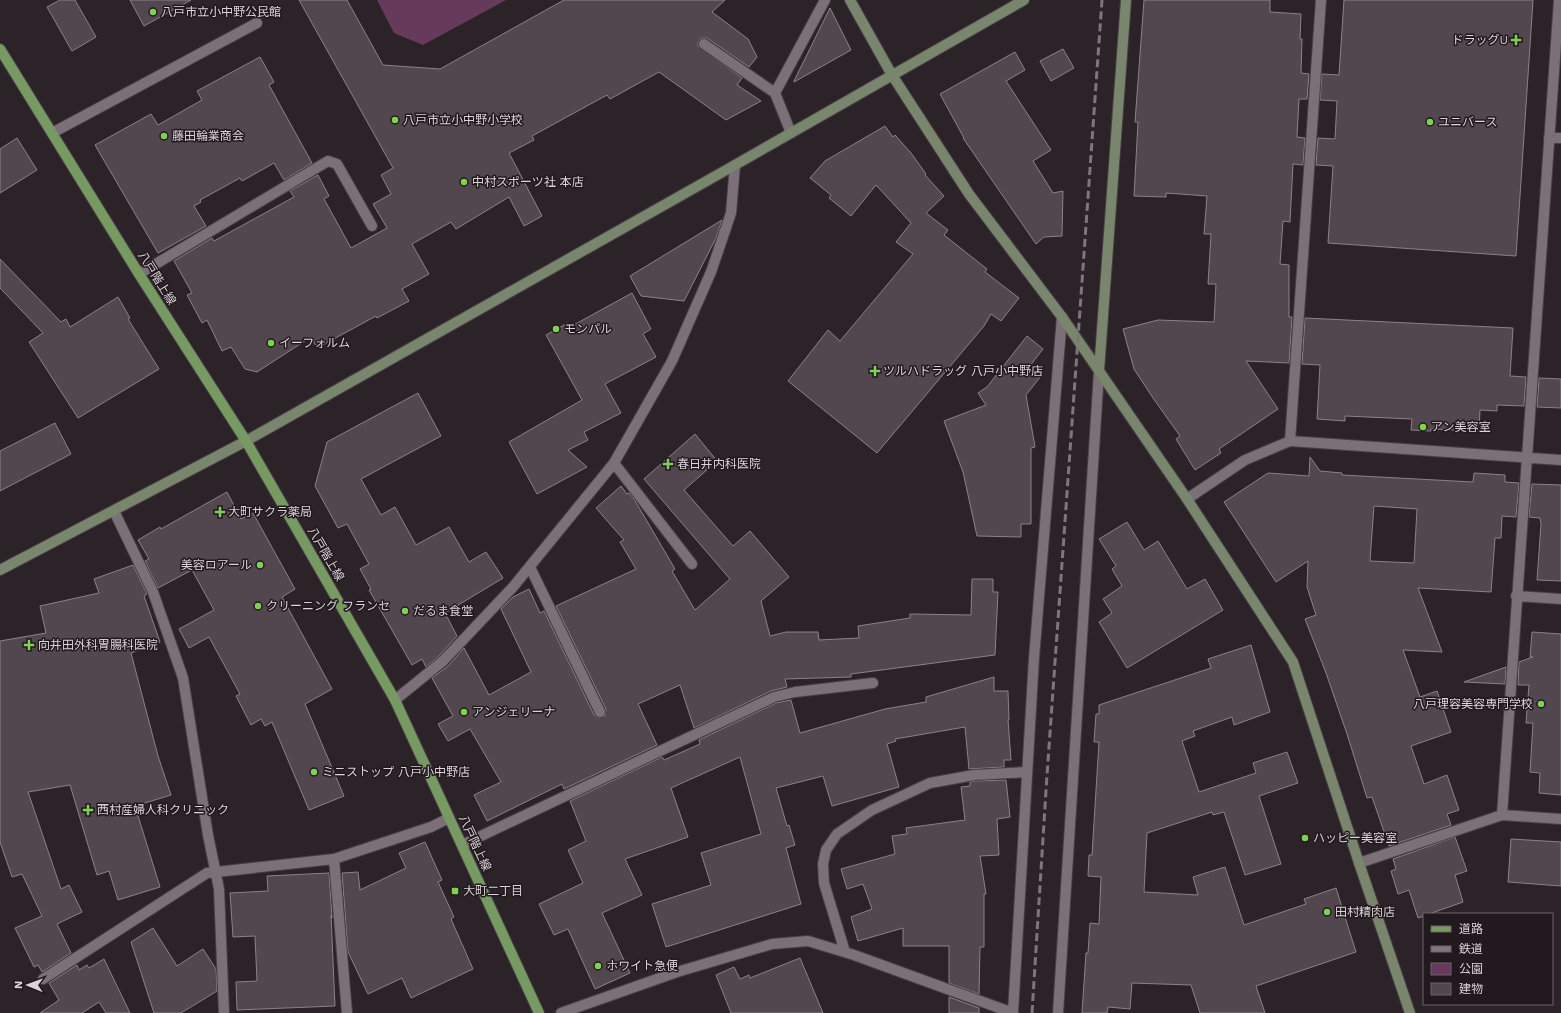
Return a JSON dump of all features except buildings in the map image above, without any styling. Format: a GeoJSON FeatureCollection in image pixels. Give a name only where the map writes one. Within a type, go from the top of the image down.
{"type":"FeatureCollection","features":[{"type":"Feature","properties":{"kind":"main road","name":"八戸階上線"},"geometry":{"type":"LineString","coordinates":[[0,49],[139,274],[246,440],[395,700],[539,1013]]}},
{"type":"Feature","properties":{"kind":"street"},"geometry":{"type":"LineString","coordinates":[[775,93],[825,0]]}},
{"type":"Feature","properties":{"kind":"street"},"geometry":{"type":"LineString","coordinates":[[850,0],[892,75],[969,194],[1062,317],[1187,499],[1293,662],[1410,1013]]}},
{"type":"Feature","properties":{"kind":"street"},"geometry":{"type":"LineString","coordinates":[[0,570],[246,440],[735,165],[1024,0]]}},
{"type":"Feature","properties":{"kind":"street"},"geometry":{"type":"LineString","coordinates":[[1058,1013],[1099,371],[1126,0]]}},
{"type":"Feature","properties":{"kind":"street"},"geometry":{"type":"LineString","coordinates":[[1290,441],[1321,0]]}},
{"type":"Feature","properties":{"kind":"street"},"geometry":{"type":"LineString","coordinates":[[1502,815],[1516,596],[1559,0]]}},
{"type":"Feature","properties":{"kind":"street"},"geometry":{"type":"LineString","coordinates":[[52,133],[257,23]]}},
{"type":"Feature","properties":{"kind":"street"},"geometry":{"type":"LineString","coordinates":[[704,44],[775,93],[791,133]]}},
{"type":"Feature","properties":{"kind":"street"},"geometry":{"type":"LineString","coordinates":[[1549,138],[1561,138]]}},
{"type":"Feature","properties":{"kind":"street"},"geometry":{"type":"LineString","coordinates":[[139,274],[328,161],[336,164],[372,226]]}},
{"type":"Feature","properties":{"kind":"street"},"geometry":{"type":"LineString","coordinates":[[395,700],[443,661],[530,566],[614,463],[672,361],[711,272],[731,213],[735,165]]}},
{"type":"Feature","properties":{"kind":"street"},"geometry":{"type":"LineString","coordinates":[[561,1013],[677,972],[772,944],[808,941],[846,952],[1013,1013],[1034,658],[1062,317]]}},
{"type":"Feature","properties":{"kind":"street"},"geometry":{"type":"LineString","coordinates":[[1187,499],[1245,460],[1290,441],[1561,460]]}},
{"type":"Feature","properties":{"kind":"street"},"geometry":{"type":"LineString","coordinates":[[614,463],[692,564]]}},
{"type":"Feature","properties":{"kind":"street"},"geometry":{"type":"LineString","coordinates":[[114,511],[153,592],[183,678],[208,835],[219,889],[224,1013]]}},
{"type":"Feature","properties":{"kind":"street"},"geometry":{"type":"LineString","coordinates":[[530,566],[600,712]]}},
{"type":"Feature","properties":{"kind":"street"},"geometry":{"type":"LineString","coordinates":[[1516,596],[1561,599]]}},
{"type":"Feature","properties":{"kind":"street"},"geometry":{"type":"LineString","coordinates":[[462,845],[774,697],[795,692],[873,683]]}},
{"type":"Feature","properties":{"kind":"street"},"geometry":{"type":"LineString","coordinates":[[846,952],[824,883],[823,864],[826,850],[837,834],[872,810],[930,783],[974,775],[1027,772]]}},
{"type":"Feature","properties":{"kind":"street"},"geometry":{"type":"LineString","coordinates":[[1359,863],[1502,815],[1561,819]]}},
{"type":"Feature","properties":{"kind":"street"},"geometry":{"type":"LineString","coordinates":[[43,980],[207,873],[334,859],[431,826],[450,818]]}},
{"type":"Feature","properties":{"kind":"street"},"geometry":{"type":"LineString","coordinates":[[334,859],[347,1013]]}},
{"type":"Feature","properties":{"kind":"green space"},"geometry":{"type":"Polygon","coordinates":[[[377,0],[506,0],[423,45],[394,33],[377,0]]]}},
{"type":"Feature","properties":{"kind":"railway"},"geometry":{"type":"LineString","coordinates":[[1032,1013],[1047,775],[1102,0]]}},
{"type":"Feature","properties":{"kind":"place","name":"八戸市立小中野公民館"},"geometry":{"type":"Point","coordinates":[153,12]}},
{"type":"Feature","properties":{"kind":"place","name":"ドラッグU"},"geometry":{"type":"Point","coordinates":[1516,40]}},
{"type":"Feature","properties":{"kind":"place","name":"八戸市立小中野小学校"},"geometry":{"type":"Point","coordinates":[395,120]}},
{"type":"Feature","properties":{"kind":"place","name":"ユニバース"},"geometry":{"type":"Point","coordinates":[1430,122]}},
{"type":"Feature","properties":{"kind":"place","name":"藤田輪業商会"},"geometry":{"type":"Point","coordinates":[164,136]}},
{"type":"Feature","properties":{"kind":"place","name":"中村スポーツ社 本店"},"geometry":{"type":"Point","coordinates":[464,182]}},
{"type":"Feature","properties":{"kind":"place","name":"モンパル"},"geometry":{"type":"Point","coordinates":[556,329]}},
{"type":"Feature","properties":{"kind":"place","name":"イーフォルム"},"geometry":{"type":"Point","coordinates":[271,343]}},
{"type":"Feature","properties":{"kind":"place","name":"ツルハドラッグ 八戸小中野店"},"geometry":{"type":"Point","coordinates":[875,371]}},
{"type":"Feature","properties":{"kind":"place","name":"アン美容室"},"geometry":{"type":"Point","coordinates":[1423,427]}},
{"type":"Feature","properties":{"kind":"place","name":"春日井内科医院"},"geometry":{"type":"Point","coordinates":[668,464]}},
{"type":"Feature","properties":{"kind":"place","name":"大町サクラ薬局"},"geometry":{"type":"Point","coordinates":[220,512]}},
{"type":"Feature","properties":{"kind":"place","name":"美容ロアール"},"geometry":{"type":"Point","coordinates":[260,565]}},
{"type":"Feature","properties":{"kind":"place","name":"クリーニング フランセ"},"geometry":{"type":"Point","coordinates":[258,606]}},
{"type":"Feature","properties":{"kind":"place","name":"だるま食堂"},"geometry":{"type":"Point","coordinates":[405,611]}},
{"type":"Feature","properties":{"kind":"place","name":"向井田外科胃腸科医院"},"geometry":{"type":"Point","coordinates":[29,645]}},
{"type":"Feature","properties":{"kind":"place","name":"八戸理容美容専門学校"},"geometry":{"type":"Point","coordinates":[1541,704]}},
{"type":"Feature","properties":{"kind":"place","name":"アンジェリーナ"},"geometry":{"type":"Point","coordinates":[464,712]}},
{"type":"Feature","properties":{"kind":"place","name":"ミニストップ 八戸小中野店"},"geometry":{"type":"Point","coordinates":[314,772]}},
{"type":"Feature","properties":{"kind":"place","name":"西村産婦人科クリニック"},"geometry":{"type":"Point","coordinates":[88,810]}},
{"type":"Feature","properties":{"kind":"place","name":"ハッピー美容室"},"geometry":{"type":"Point","coordinates":[1305,838]}},
{"type":"Feature","properties":{"kind":"place","name":"大町二丁目"},"geometry":{"type":"Point","coordinates":[455,891]}},
{"type":"Feature","properties":{"kind":"place","name":"田村精肉店"},"geometry":{"type":"Point","coordinates":[1327,912]}},
{"type":"Feature","properties":{"kind":"place","name":"ホワイト急便"},"geometry":{"type":"Point","coordinates":[598,966]}}]}
